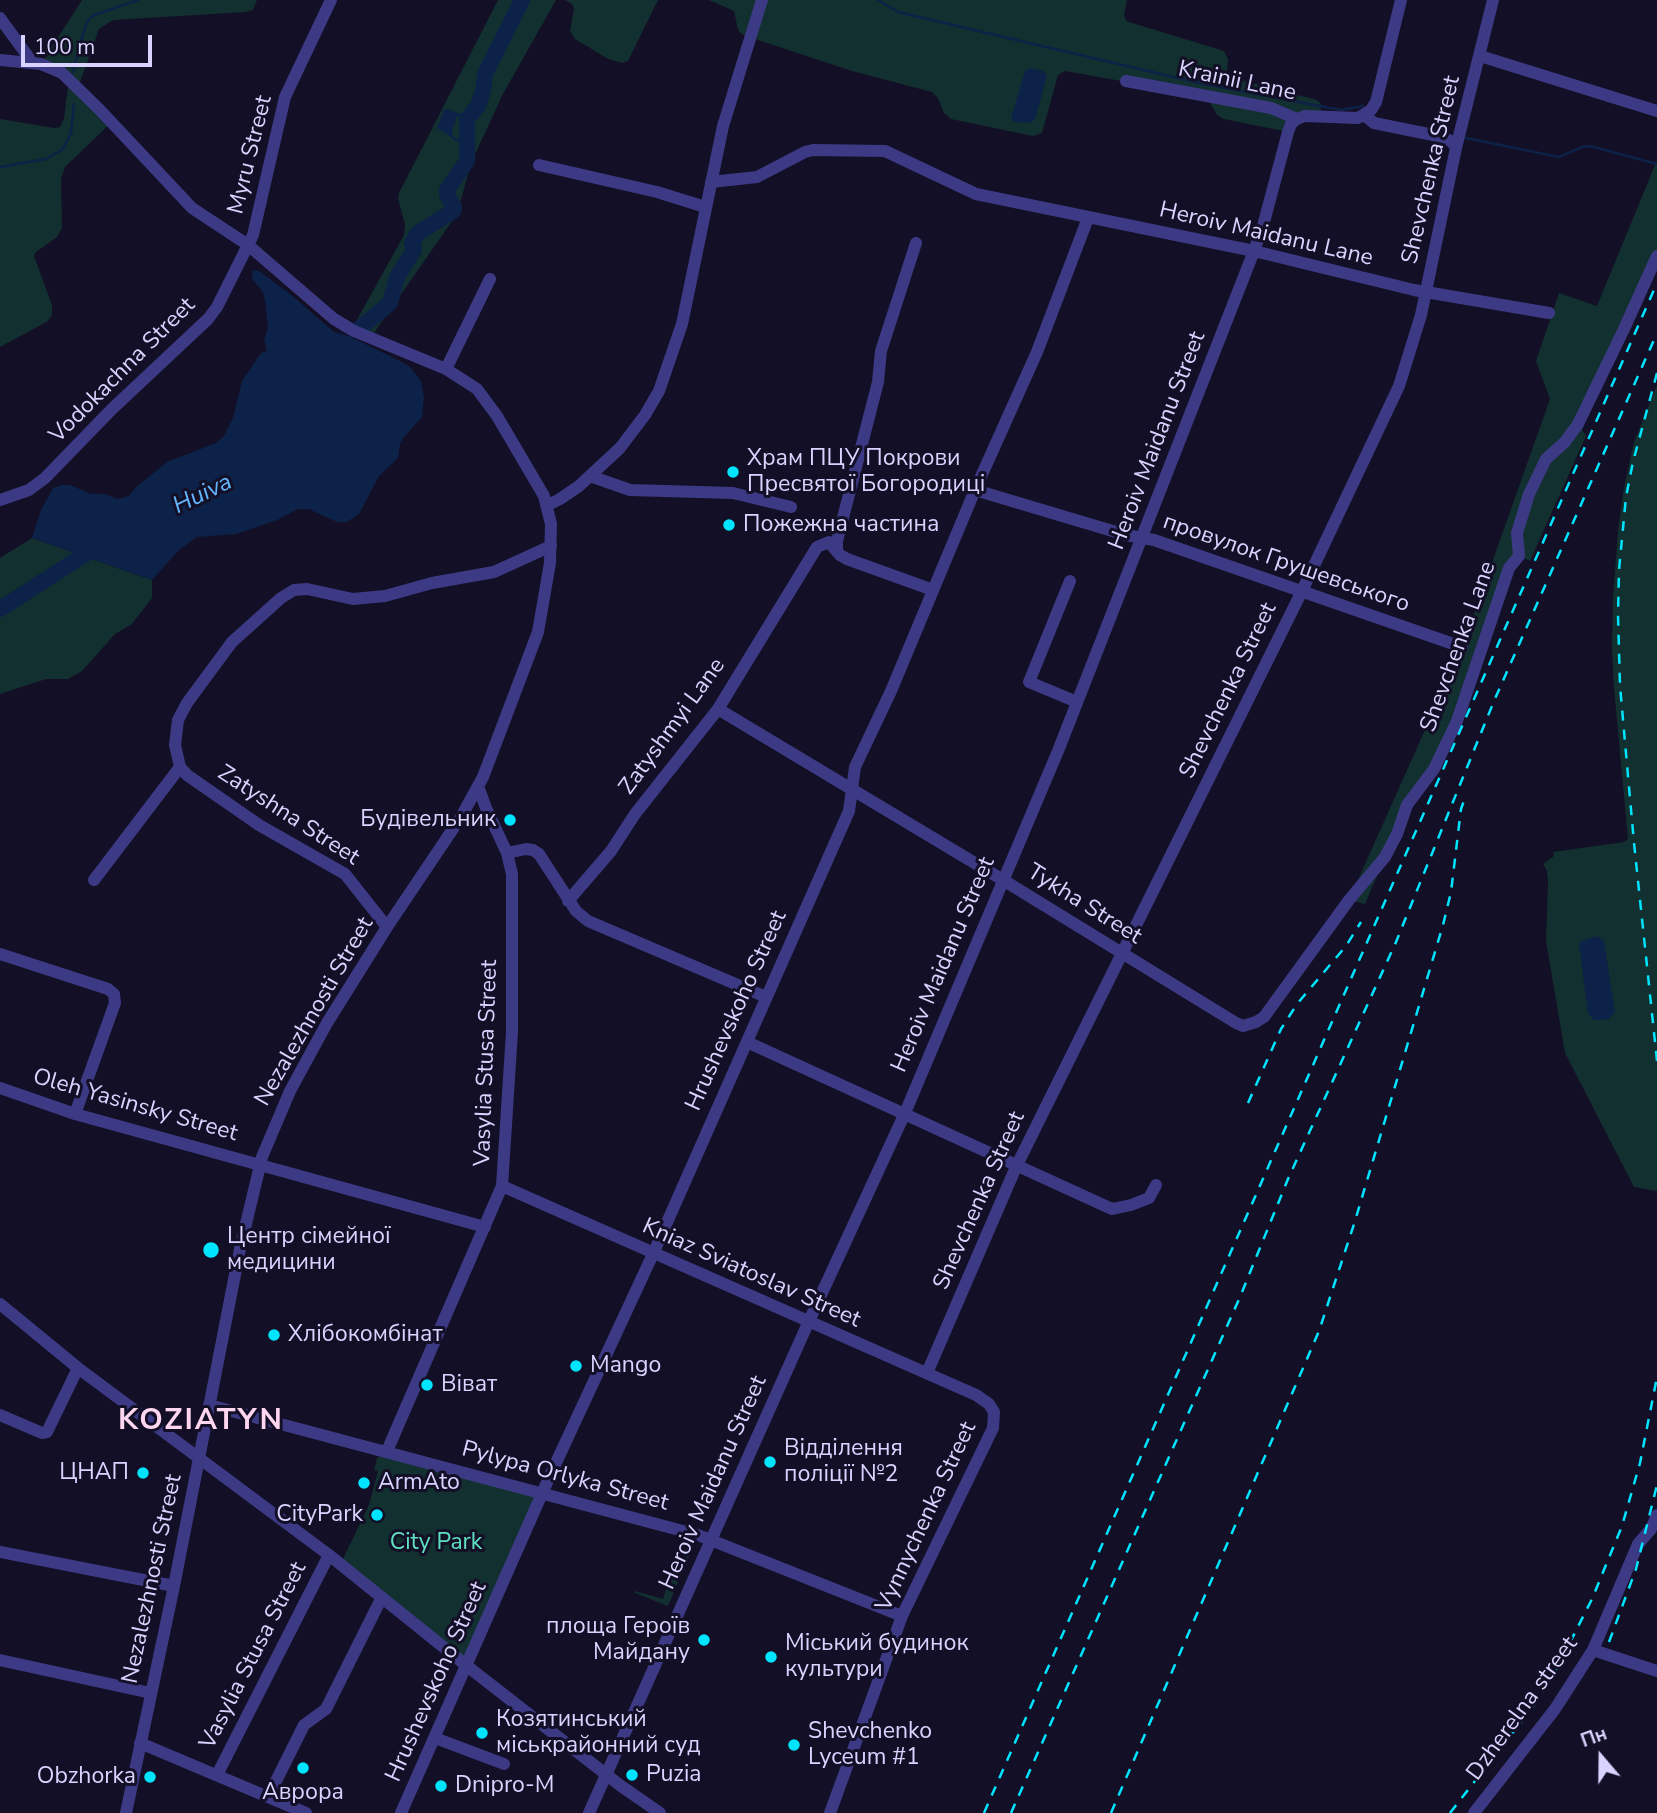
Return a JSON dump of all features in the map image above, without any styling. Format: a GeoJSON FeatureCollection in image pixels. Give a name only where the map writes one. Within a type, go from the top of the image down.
{"type":"FeatureCollection","features":[{"type":"Feature","properties":{"kind":"street","name":"Myru Street"},"geometry":{"type":"LineString","coordinates":[[248,245],[259,215],[285,97],[331,0]]}},
{"type":"Feature","properties":{"kind":"street"},"geometry":{"type":"LineString","coordinates":[[0,60],[32,62],[55,69],[66,76],[192,208],[248,245],[343,326],[446,369],[473,386],[487,400],[548,505],[590,476],[620,448],[659,391],[682,324],[723,125],[762,0]]}},
{"type":"Feature","properties":{"kind":"street"},"geometry":{"type":"LineString","coordinates":[[1364,115],[1373,106],[1379,91],[1401,0]]}},
{"type":"Feature","properties":{"kind":"street","name":"Shevchenka Street"},"geometry":{"type":"LineString","coordinates":[[927,1373],[1016,1167],[1302,591],[1395,395],[1409,358],[1427,292],[1456,148],[1493,0]]}},
{"type":"Feature","properties":{"kind":"street"},"geometry":{"type":"LineString","coordinates":[[0,18],[32,62]]}},
{"type":"Feature","properties":{"kind":"street"},"geometry":{"type":"LineString","coordinates":[[1480,56],[1657,111]]}},
{"type":"Feature","properties":{"kind":"street","name":"Krainii Lane"},"geometry":{"type":"LineString","coordinates":[[1126,81],[1271,108],[1297,119],[1314,116],[1352,119],[1364,115],[1374,123],[1443,137],[1456,148]]}},
{"type":"Feature","properties":{"kind":"street","name":"Heroiv Maidanu Street"},"geometry":{"type":"LineString","coordinates":[[589,1813],[808,1321],[905,1113],[1003,880],[1143,539],[1254,251],[1287,132],[1297,119]]}},
{"type":"Feature","properties":{"kind":"street","name":"Heroiv Maidanu Lane"},"geometry":{"type":"LineString","coordinates":[[711,183],[757,177],[813,150],[877,150],[894,154],[976,194],[1254,251],[1427,292],[1549,313]]}},
{"type":"Feature","properties":{"kind":"street"},"geometry":{"type":"LineString","coordinates":[[539,165],[657,191],[705,207]]}},
{"type":"Feature","properties":{"kind":"street","name":"Hrushevskoho Street"},"geometry":{"type":"LineString","coordinates":[[401,1813],[849,811],[855,767],[891,691],[975,490],[1037,352],[1088,218]]}},
{"type":"Feature","properties":{"kind":"street"},"geometry":{"type":"LineString","coordinates":[[916,243],[881,351],[878,382],[837,541],[833,547],[847,559],[933,590]]}},
{"type":"Feature","properties":{"kind":"street","name":"Vodokachna Street"},"geometry":{"type":"LineString","coordinates":[[0,500],[29,490],[45,478],[112,409],[208,319],[248,245]]}},
{"type":"Feature","properties":{"kind":"street","name":"Shevchenka Lane"},"geometry":{"type":"LineString","coordinates":[[1249,1025],[1264,1017],[1349,900],[1385,857],[1407,806],[1434,769],[1457,721],[1511,564],[1518,555],[1517,533],[1529,494],[1546,459],[1565,442],[1578,424],[1625,329],[1657,256]]}},
{"type":"Feature","properties":{"kind":"street"},"geometry":{"type":"LineString","coordinates":[[446,369],[490,279]]}},
{"type":"Feature","properties":{"kind":"street"},"geometry":{"type":"LineString","coordinates":[[590,476],[631,490],[733,493],[791,507]]}},
{"type":"Feature","properties":{"kind":"street","name":"провулок Грушевського"},"geometry":{"type":"LineString","coordinates":[[975,490],[1154,540],[1462,647]]}},
{"type":"Feature","properties":{"kind":"street","name":"Nezalezhnosti Street"},"geometry":{"type":"LineString","coordinates":[[126,1813],[259,1164],[276,1121],[310,1054],[387,927],[461,817],[478,786],[538,632],[551,546],[548,505]]}},
{"type":"Feature","properties":{"kind":"street"},"geometry":{"type":"LineString","coordinates":[[94,880],[180,767],[175,732],[187,703],[237,636],[286,594],[300,588],[353,599],[385,597],[432,583],[494,572],[551,546]]}},
{"type":"Feature","properties":{"kind":"street","name":"Zatyshmyi Lane"},"geometry":{"type":"LineString","coordinates":[[568,901],[611,851],[635,814],[718,709],[817,547],[833,547]]}},
{"type":"Feature","properties":{"kind":"street"},"geometry":{"type":"LineString","coordinates":[[1070,581],[1029,682],[1077,702]]}},
{"type":"Feature","properties":{"kind":"street","name":"Tykha Street"},"geometry":{"type":"LineString","coordinates":[[718,709],[1236,1023],[1249,1025]]}},
{"type":"Feature","properties":{"kind":"street","name":"Zatyshna Street"},"geometry":{"type":"LineString","coordinates":[[180,767],[187,775],[259,825],[345,874],[387,927]]}},
{"type":"Feature","properties":{"kind":"street","name":"Vasylia Stusa Street"},"geometry":{"type":"LineString","coordinates":[[387,1451],[502,1186],[512,1032],[513,895],[508,853],[478,786]]}},
{"type":"Feature","properties":{"kind":"street"},"geometry":{"type":"LineString","coordinates":[[508,853],[526,849],[538,854],[568,901],[588,921],[766,997]]}},
{"type":"Feature","properties":{"kind":"street"},"geometry":{"type":"LineString","coordinates":[[0,954],[108,989],[114,994],[115,1003],[75,1114]]}},
{"type":"Feature","properties":{"kind":"street"},"geometry":{"type":"LineString","coordinates":[[747,1042],[1112,1209],[1149,1198],[1156,1185]]}},
{"type":"Feature","properties":{"kind":"street","name":"Oleh Yasinsky Street"},"geometry":{"type":"LineString","coordinates":[[0,1088],[75,1114],[485,1227]]}},
{"type":"Feature","properties":{"kind":"street","name":"Kniaz Sviatoslav Street"},"geometry":{"type":"LineString","coordinates":[[502,1186],[984,1399]]}},
{"type":"Feature","properties":{"kind":"street"},"geometry":{"type":"LineString","coordinates":[[0,1304],[78,1368],[329,1555],[467,1666],[660,1813]]}},
{"type":"Feature","properties":{"kind":"street"},"geometry":{"type":"LineString","coordinates":[[0,1415],[42,1433],[47,1432],[78,1368]]}},
{"type":"Feature","properties":{"kind":"street","name":"Vynnychenka Street"},"geometry":{"type":"LineString","coordinates":[[830,1813],[902,1616],[993,1428],[994,1412],[984,1399]]}},
{"type":"Feature","properties":{"kind":"street","name":"Pylypa Orlyka Street"},"geometry":{"type":"LineString","coordinates":[[209,1405],[712,1539],[902,1616]]}},
{"type":"Feature","properties":{"kind":"street","name":"Dzherelna street"},"geometry":{"type":"LineString","coordinates":[[1474,1813],[1555,1709],[1593,1650],[1638,1544],[1651,1529],[1657,1515]]}},
{"type":"Feature","properties":{"kind":"street"},"geometry":{"type":"LineString","coordinates":[[0,1552],[174,1586]]}},
{"type":"Feature","properties":{"kind":"street","name":"Vasylia Stusa Street"},"geometry":{"type":"LineString","coordinates":[[217,1775],[329,1555]]}},
{"type":"Feature","properties":{"kind":"street"},"geometry":{"type":"LineString","coordinates":[[268,1797],[304,1725],[326,1709],[382,1597]]}},
{"type":"Feature","properties":{"kind":"street"},"geometry":{"type":"LineString","coordinates":[[1593,1650],[1657,1671]]}},
{"type":"Feature","properties":{"kind":"street"},"geometry":{"type":"LineString","coordinates":[[0,1660],[151,1693]]}},
{"type":"Feature","properties":{"kind":"street"},"geometry":{"type":"LineString","coordinates":[[435,1738],[504,1764]]}},
{"type":"Feature","properties":{"kind":"street"},"geometry":{"type":"LineString","coordinates":[[140,1743],[306,1813]]}},
{"type":"Feature","properties":{"kind":"green space"},"geometry":{"type":"Polygon","coordinates":[[[82,0],[257,0],[253,10],[246,12],[113,20],[99,29],[78,88],[112,122],[65,167],[61,179],[62,228],[57,237],[34,256],[52,305],[52,315],[48,321],[0,347],[0,119],[60,127],[64,119],[69,79],[41,64],[82,0]]]}},
{"type":"Feature","properties":{"kind":"green space"},"geometry":{"type":"Polygon","coordinates":[[[498,0],[556,0],[503,94],[471,163],[457,214],[374,333],[354,325],[404,235],[405,225],[399,193],[498,0]]]}},
{"type":"Feature","properties":{"kind":"green space"},"geometry":{"type":"Polygon","coordinates":[[[565,0],[658,0],[628,61],[622,63],[608,59],[575,39],[570,31],[574,9],[572,4],[565,0]]]}},
{"type":"Feature","properties":{"kind":"green space"},"geometry":{"type":"Polygon","coordinates":[[[709,0],[1127,0],[1124,15],[1126,21],[1224,51],[1228,59],[1229,77],[1317,100],[1321,104],[1320,117],[1305,116],[1288,132],[1224,119],[1217,115],[1206,96],[1065,71],[1058,75],[1042,133],[1033,136],[951,119],[944,113],[938,98],[932,92],[852,71],[743,35],[738,30],[734,11],[709,0]]]}},
{"type":"Feature","properties":{"kind":"green space"},"geometry":{"type":"Polygon","coordinates":[[[1657,160],[1657,256],[1578,423],[1586,436],[1530,561],[1519,556],[1429,777],[1385,857],[1365,904],[1349,900],[1462,647],[1550,399],[1536,361],[1559,293],[1597,306],[1657,160]]]}},
{"type":"Feature","properties":{"kind":"green space"},"geometry":{"type":"Polygon","coordinates":[[[1657,385],[1657,1191],[1634,1187],[1565,1053],[1546,941],[1548,881],[1543,864],[1554,856],[1553,852],[1624,842],[1628,839],[1614,688],[1613,598],[1624,488],[1634,442],[1657,385]]]}},
{"type":"Feature","properties":{"kind":"green space"},"geometry":{"type":"Polygon","coordinates":[[[32,538],[152,580],[152,598],[132,624],[115,634],[82,671],[68,679],[46,679],[0,694],[0,558],[32,538]]]}},
{"type":"Feature","properties":{"kind":"green space","name":"City Park"},"geometry":{"type":"Polygon","coordinates":[[[387,1451],[542,1493],[467,1666],[340,1565],[369,1505],[378,1471],[374,1470],[377,1458],[387,1451]]]}},
{"type":"Feature","properties":{"kind":"green space"},"geometry":{"type":"Polygon","coordinates":[[[688,1550],[691,1551],[668,1606],[635,1593],[663,1599],[675,1560],[684,1563],[688,1550]]]}},
{"type":"Feature","properties":{"kind":"water"},"geometry":{"type":"Polygon","coordinates":[[[1030,68],[1044,71],[1047,76],[1035,119],[1031,123],[1014,122],[1011,118],[1025,71],[1030,68]]]}},
{"type":"Feature","properties":{"kind":"water"},"geometry":{"type":"Polygon","coordinates":[[[444,110],[458,113],[452,132],[453,138],[437,128],[444,110]]]}},
{"type":"Feature","properties":{"kind":"water"},"geometry":{"type":"Polygon","coordinates":[[[253,270],[259,271],[289,293],[334,332],[349,336],[402,362],[410,367],[421,381],[424,398],[422,417],[404,437],[398,458],[379,476],[359,514],[347,522],[337,522],[309,509],[298,509],[277,520],[236,534],[197,537],[179,550],[152,580],[32,538],[41,510],[53,488],[70,485],[91,494],[105,494],[117,499],[129,496],[167,462],[216,443],[224,436],[233,418],[242,381],[261,353],[267,351],[264,340],[268,327],[265,301],[263,292],[252,279],[253,270]]]}},
{"type":"Feature","properties":{"kind":"water"},"geometry":{"type":"Polygon","coordinates":[[[1598,936],[1604,941],[1615,1012],[1609,1019],[1594,1020],[1588,1013],[1579,944],[1598,936]]]}},
{"type":"Feature","properties":{"kind":"waterway"},"geometry":{"type":"LineString","coordinates":[[73,72],[88,20],[94,15],[138,0]]}},
{"type":"Feature","properties":{"kind":"waterway","name":"Huiva"},"geometry":{"type":"LineString","coordinates":[[360,328],[390,303],[397,277],[414,250],[412,243],[418,233],[453,211],[447,190],[467,161],[467,119],[478,106],[485,74],[522,0]]}},
{"type":"Feature","properties":{"kind":"waterway"},"geometry":{"type":"LineString","coordinates":[[878,0],[898,12],[1203,84],[1341,110],[1363,106]]}},
{"type":"Feature","properties":{"kind":"waterway"},"geometry":{"type":"LineString","coordinates":[[0,167],[46,159],[63,149],[71,133],[74,104]]}},
{"type":"Feature","properties":{"kind":"waterway"},"geometry":{"type":"LineString","coordinates":[[455,115],[468,115]]}},
{"type":"Feature","properties":{"kind":"waterway"},"geometry":{"type":"LineString","coordinates":[[453,138],[460,142],[465,141]]}},
{"type":"Feature","properties":{"kind":"waterway"},"geometry":{"type":"LineString","coordinates":[[1466,138],[1559,157],[1590,146],[1657,164]]}},
{"type":"Feature","properties":{"kind":"waterway","name":"Huiva"},"geometry":{"type":"LineString","coordinates":[[0,609],[98,546]]}},
{"type":"Feature","properties":{"kind":"railway"},"geometry":{"type":"LineString","coordinates":[[984,1813],[1657,283]]}},
{"type":"Feature","properties":{"kind":"railway"},"geometry":{"type":"LineString","coordinates":[[1011,1813],[1240,1297],[1288,1179],[1396,942],[1494,701],[1657,333]]}},
{"type":"Feature","properties":{"kind":"railway"},"geometry":{"type":"LineString","coordinates":[[1657,373],[1626,497],[1618,615],[1620,686],[1657,1061]]}},
{"type":"Feature","properties":{"kind":"railway"},"geometry":{"type":"LineString","coordinates":[[1111,1813],[1319,1331],[1355,1221],[1443,925],[1451,892],[1461,809],[1466,795]]}},
{"type":"Feature","properties":{"kind":"railway"},"geometry":{"type":"LineString","coordinates":[[1248,1103],[1281,1029],[1297,1004],[1346,946],[1361,922]]}},
{"type":"Feature","properties":{"kind":"railway"},"geometry":{"type":"LineString","coordinates":[[1450,1813],[1532,1708],[1555,1672],[1592,1599],[1622,1526],[1640,1463],[1657,1377]]}},
{"type":"Feature","properties":{"kind":"railway"},"geometry":{"type":"LineString","coordinates":[[1609,1642],[1636,1569],[1657,1485]]}},
{"type":"Feature","properties":{"kind":"place","name":"Храм ПЦУ Покрови Пресвятої Богородиці"},"geometry":{"type":"Point","coordinates":[733,472]}},
{"type":"Feature","properties":{"kind":"place","name":"Пожежна частина"},"geometry":{"type":"Point","coordinates":[729,525]}},
{"type":"Feature","properties":{"kind":"place","name":"Будівельник"},"geometry":{"type":"Point","coordinates":[510,820]}},
{"type":"Feature","properties":{"kind":"place","name":"Центр сімейної медицини"},"geometry":{"type":"Point","coordinates":[211,1250]}},
{"type":"Feature","properties":{"kind":"place","name":"Хлібокомбінат"},"geometry":{"type":"Point","coordinates":[274,1335]}},
{"type":"Feature","properties":{"kind":"place","name":"Mango"},"geometry":{"type":"Point","coordinates":[576,1366]}},
{"type":"Feature","properties":{"kind":"place","name":"Віват"},"geometry":{"type":"Point","coordinates":[427,1385]}},
{"type":"Feature","properties":{"kind":"place","name":"Відділення поліції №2"},"geometry":{"type":"Point","coordinates":[770,1462]}},
{"type":"Feature","properties":{"kind":"place","name":"ЦНАП"},"geometry":{"type":"Point","coordinates":[143,1473]}},
{"type":"Feature","properties":{"kind":"place","name":"ArmAto"},"geometry":{"type":"Point","coordinates":[364,1483]}},
{"type":"Feature","properties":{"kind":"place","name":"CityPark"},"geometry":{"type":"Point","coordinates":[377,1515]}},
{"type":"Feature","properties":{"kind":"place","name":"площа Героїв Майдану"},"geometry":{"type":"Point","coordinates":[704,1640]}},
{"type":"Feature","properties":{"kind":"place","name":"Міський будинок культури"},"geometry":{"type":"Point","coordinates":[771,1657]}},
{"type":"Feature","properties":{"kind":"place","name":"Козятинський міськрайонний суд"},"geometry":{"type":"Point","coordinates":[482,1733]}},
{"type":"Feature","properties":{"kind":"place","name":"Shevchenko Lyceum #1"},"geometry":{"type":"Point","coordinates":[794,1745]}},
{"type":"Feature","properties":{"kind":"place","name":"Аврора"},"geometry":{"type":"Point","coordinates":[303,1768]}},
{"type":"Feature","properties":{"kind":"place","name":"Puzia"},"geometry":{"type":"Point","coordinates":[632,1775]}},
{"type":"Feature","properties":{"kind":"place","name":"Obzhorka"},"geometry":{"type":"Point","coordinates":[150,1777]}},
{"type":"Feature","properties":{"kind":"place","name":"Dnipro-M"},"geometry":{"type":"Point","coordinates":[441,1786]}},
{"type":"Feature","properties":{"kind":"district","name":"KOZIATYN"},"geometry":{"type":"Point","coordinates":[201,1422]}}]}
